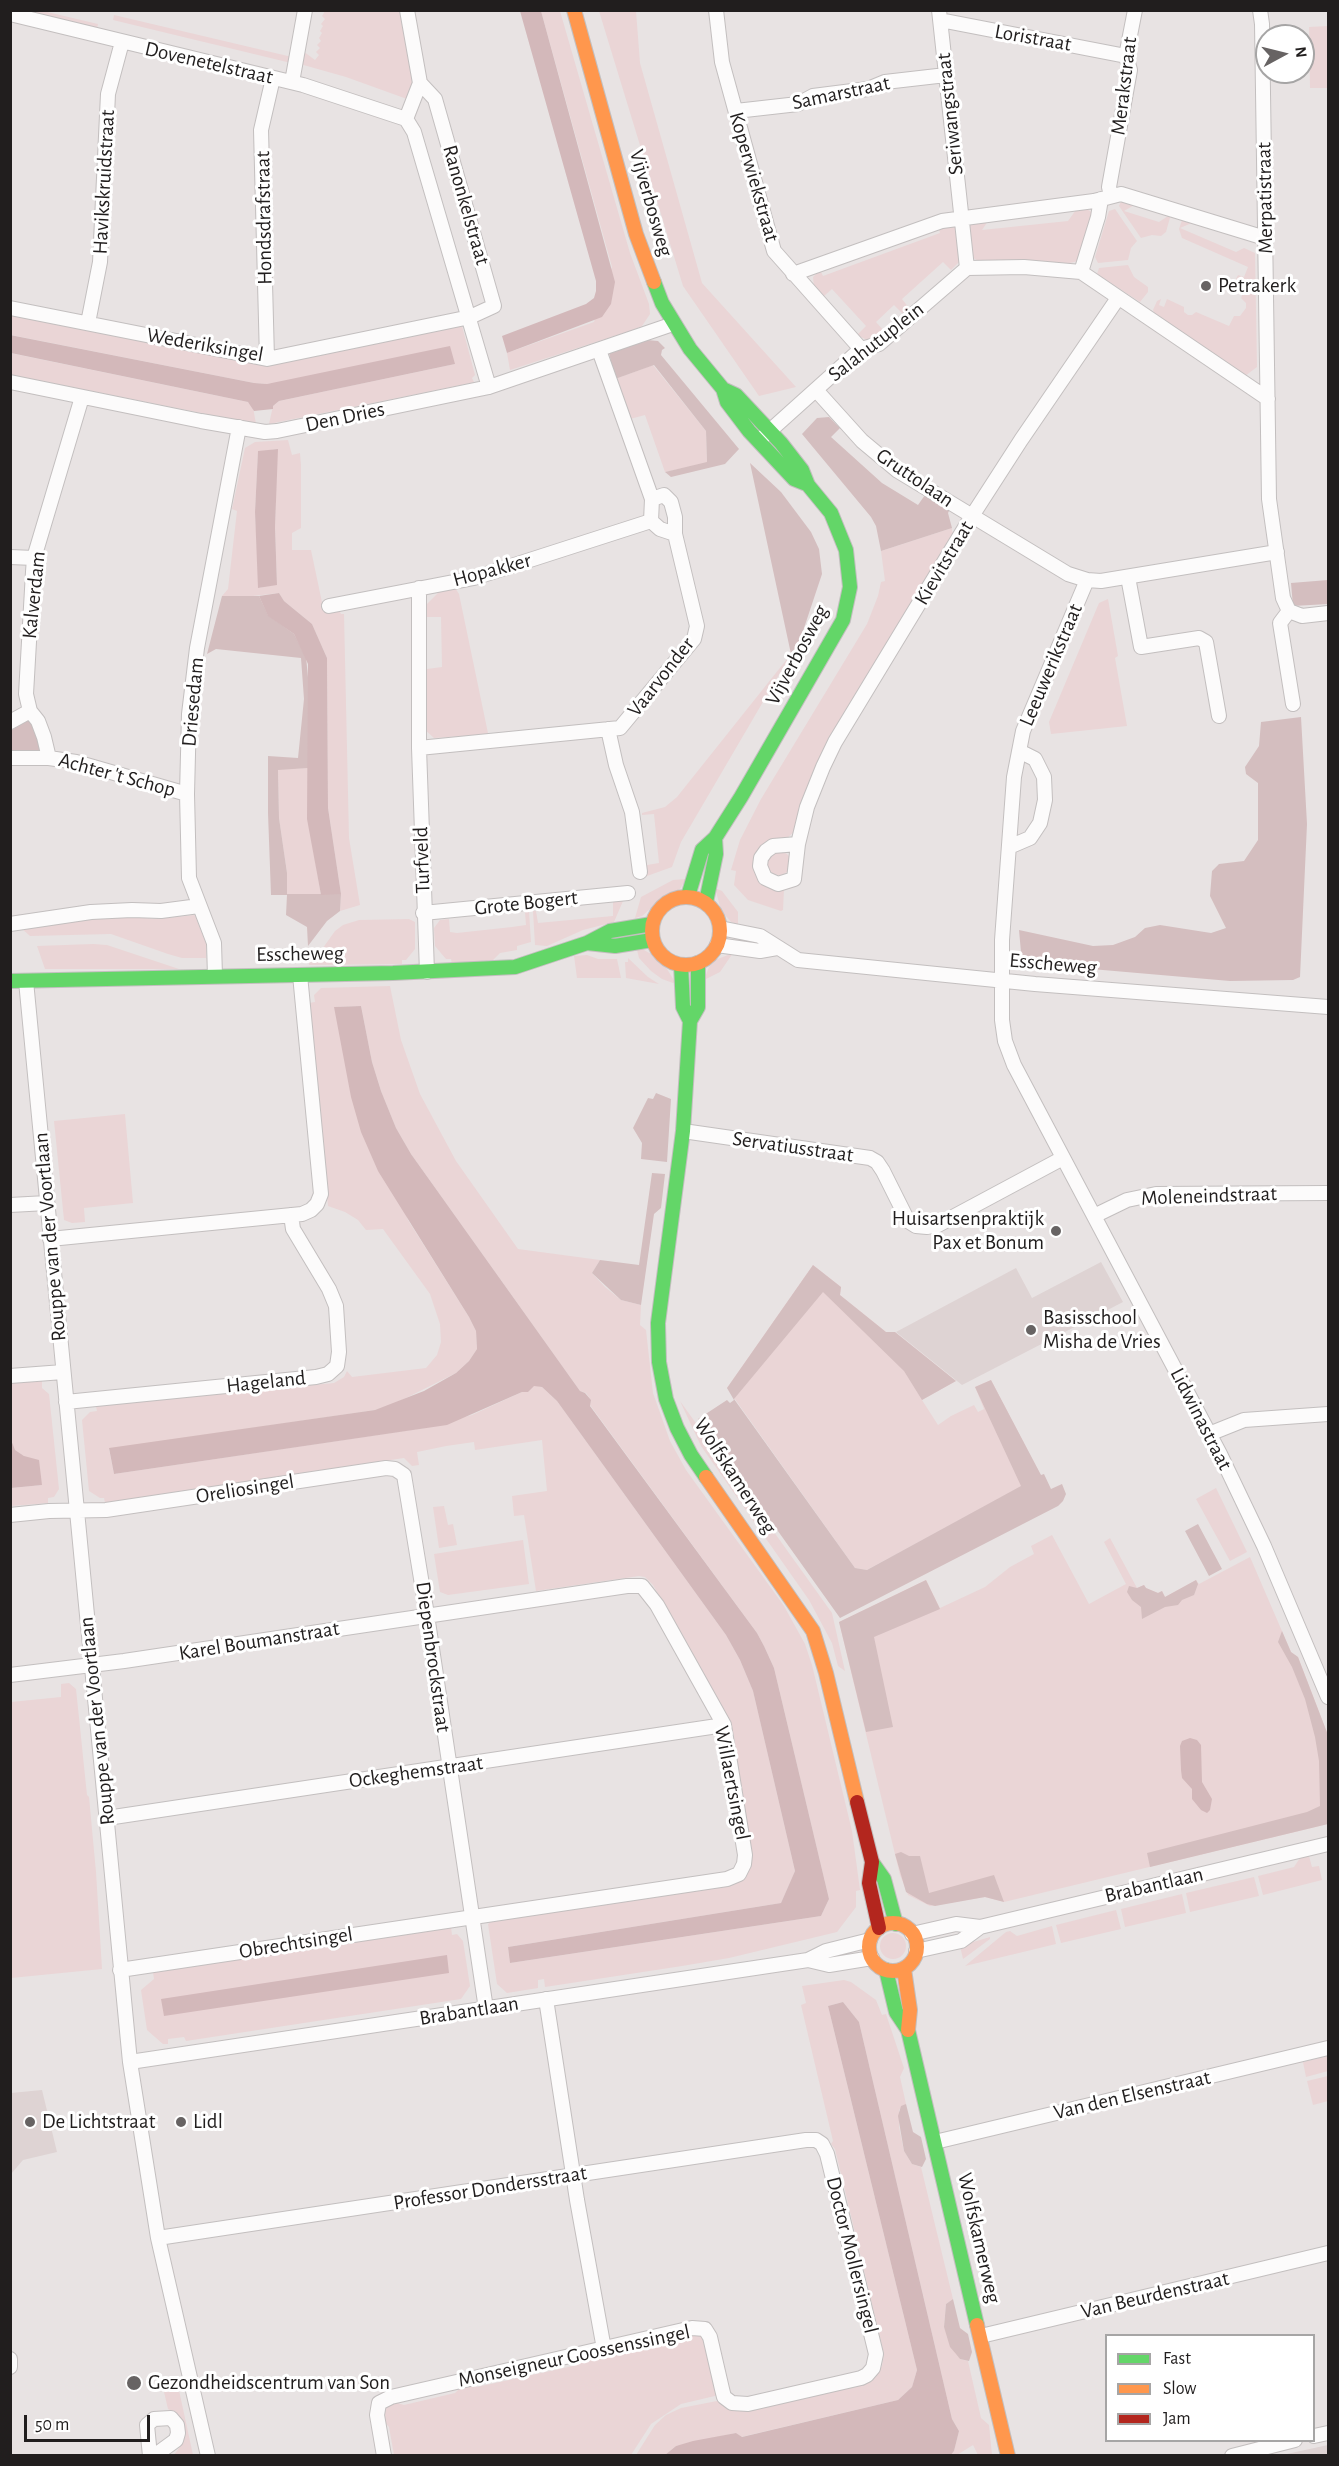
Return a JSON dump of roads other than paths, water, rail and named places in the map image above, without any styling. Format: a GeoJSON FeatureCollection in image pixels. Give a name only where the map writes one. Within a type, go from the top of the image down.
{"type":"FeatureCollection","features":[{"type":"Feature","properties":{"kind":"main road","name":"Vijverbosweg"},"geometry":{"type":"LineString","coordinates":[[574,10],[636,234],[654,285],[673,324],[690,350],[723,389],[727,402],[759,441],[794,478],[808,485]]}},
{"type":"Feature","properties":{"kind":"main road","name":"Vijverbosweg"},"geometry":{"type":"LineString","coordinates":[[688,896],[702,850],[715,838],[777,737],[843,620],[850,586],[846,550],[831,513],[808,485],[802,470],[770,431],[736,395],[723,389]]}},
{"type":"Feature","properties":{"kind":"main road","name":"Vijverbosweg"},"geometry":{"type":"LineString","coordinates":[[706,902],[716,854],[715,838]]}},
{"type":"Feature","properties":{"kind":"main road"},"geometry":{"type":"LineString","coordinates":[[680,896],[706,902],[716,914],[720,928],[717,945],[712,953],[698,963],[681,965],[663,957],[652,940],[652,924],[659,909],[665,903],[680,896]]}},
{"type":"Feature","properties":{"kind":"main road","name":"Esscheweg"},"geometry":{"type":"LineString","coordinates":[[10,981],[426,972],[514,967],[587,943],[610,931],[652,924]]}},
{"type":"Feature","properties":{"kind":"main road","name":"Esscheweg"},"geometry":{"type":"LineString","coordinates":[[587,943],[615,946],[652,940]]}},
{"type":"Feature","properties":{"kind":"main road","name":"Wolfskamerweg"},"geometry":{"type":"LineString","coordinates":[[698,963],[698,1007],[690,1021],[683,1131],[658,1323],[659,1362],[666,1399],[677,1428],[703,1473],[806,1617],[813,1631],[826,1673],[872,1862],[884,1879],[896,1924]]}},
{"type":"Feature","properties":{"kind":"main road","name":"Wolfskamerweg"},"geometry":{"type":"LineString","coordinates":[[681,965],[683,1007],[690,1021]]}},
{"type":"Feature","properties":{"kind":"main road","name":"Wolfskamerweg"},"geometry":{"type":"LineString","coordinates":[[872,1862],[869,1883],[879,1928]]}},
{"type":"Feature","properties":{"kind":"main road"},"geometry":{"type":"LineString","coordinates":[[887,1924],[896,1924],[905,1927],[912,1934],[916,1952],[913,1960],[904,1969],[886,1970],[877,1966],[872,1958],[870,1941],[879,1928],[887,1924]]}},
{"type":"Feature","properties":{"kind":"main road","name":"Wolfskamerweg"},"geometry":{"type":"LineString","coordinates":[[904,1969],[910,2010],[908,2030],[1008,2456]]}},
{"type":"Feature","properties":{"kind":"main road","name":"Wolfskamerweg"},"geometry":{"type":"LineString","coordinates":[[886,1970],[896,2012],[908,2030]]}},
{"type":"Feature","properties":{"kind":"street"},"geometry":{"type":"LineString","coordinates":[[292,82],[305,10]]}},
{"type":"Feature","properties":{"kind":"street","name":"Ranonkelstraat"},"geometry":{"type":"LineString","coordinates":[[407,10],[420,83],[435,99],[492,294],[494,306],[470,317]]}},
{"type":"Feature","properties":{"kind":"street","name":"Koperwiekstraat"},"geometry":{"type":"LineString","coordinates":[[716,10],[722,62],[774,251],[861,349]]}},
{"type":"Feature","properties":{"kind":"street","name":"Merakstraat"},"geometry":{"type":"LineString","coordinates":[[1106,198],[1130,70],[1126,56],[1135,10]]}},
{"type":"Feature","properties":{"kind":"street","name":"Dovenetelstraat"},"geometry":{"type":"LineString","coordinates":[[10,14],[292,82],[335,94],[406,119]]}},
{"type":"Feature","properties":{"kind":"street","name":"Loristraat"},"geometry":{"type":"LineString","coordinates":[[939,15],[1126,56]]}},
{"type":"Feature","properties":{"kind":"street","name":"Seriwangstraat"},"geometry":{"type":"LineString","coordinates":[[939,15],[962,217]]}},
{"type":"Feature","properties":{"kind":"street","name":"Merpatistraat"},"geometry":{"type":"LineString","coordinates":[[1261,17],[1269,499],[1285,606],[1289,611]]}},
{"type":"Feature","properties":{"kind":"street","name":"Havikskruidstraat"},"geometry":{"type":"LineString","coordinates":[[88,324],[100,262],[108,94],[122,42]]}},
{"type":"Feature","properties":{"kind":"street","name":"Samarstraat"},"geometry":{"type":"LineString","coordinates":[[736,111],[798,104],[813,96],[868,89],[885,82],[946,75]]}},
{"type":"Feature","properties":{"kind":"street","name":"Hondsdrafstraat"},"geometry":{"type":"LineString","coordinates":[[267,359],[261,130],[273,78]]}},
{"type":"Feature","properties":{"kind":"street"},"geometry":{"type":"LineString","coordinates":[[406,119],[420,83]]}},
{"type":"Feature","properties":{"kind":"street","name":"Ranonkelstraat"},"geometry":{"type":"LineString","coordinates":[[406,119],[414,132],[489,387]]}},
{"type":"Feature","properties":{"kind":"street"},"geometry":{"type":"LineString","coordinates":[[793,274],[942,221],[1121,194],[1265,238]]}},
{"type":"Feature","properties":{"kind":"street"},"geometry":{"type":"LineString","coordinates":[[1081,272],[1106,198]]}},
{"type":"Feature","properties":{"kind":"street"},"geometry":{"type":"LineString","coordinates":[[962,217],[968,268],[1024,267],[1081,272],[1268,399]]}},
{"type":"Feature","properties":{"kind":"street","name":"Salahutuplein"},"geometry":{"type":"LineString","coordinates":[[759,441],[861,349],[879,344],[968,268]]}},
{"type":"Feature","properties":{"kind":"street","name":"Kievitstraat"},"geometry":{"type":"LineString","coordinates":[[798,844],[807,807],[823,766],[836,742],[972,516],[1118,298]]}},
{"type":"Feature","properties":{"kind":"street","name":"Wederiksingel"},"geometry":{"type":"LineString","coordinates":[[10,308],[267,359],[470,317]]}},
{"type":"Feature","properties":{"kind":"street","name":"Den Dries"},"geometry":{"type":"LineString","coordinates":[[10,382],[265,432],[290,429],[489,387],[673,324]]}},
{"type":"Feature","properties":{"kind":"street"},"geometry":{"type":"LineString","coordinates":[[599,350],[652,499],[651,521],[660,529],[675,534]]}},
{"type":"Feature","properties":{"kind":"street","name":"Gruttolaan"},"geometry":{"type":"LineString","coordinates":[[816,390],[856,435],[885,461],[1068,574],[1086,580],[1101,581],[1277,552]]}},
{"type":"Feature","properties":{"kind":"street","name":"Kalverdam"},"geometry":{"type":"LineString","coordinates":[[49,758],[38,721],[30,711],[26,694],[34,558],[82,397]]}},
{"type":"Feature","properties":{"kind":"street","name":"Driesedam"},"geometry":{"type":"LineString","coordinates":[[215,976],[214,944],[189,878],[187,794],[189,714],[197,648],[239,427]]}},
{"type":"Feature","properties":{"kind":"street","name":"Vaarvonder"},"geometry":{"type":"LineString","coordinates":[[419,748],[620,728],[694,639],[697,626],[675,534],[675,517],[671,502],[664,495],[652,499]]}},
{"type":"Feature","properties":{"kind":"street","name":"Hopakker"},"geometry":{"type":"LineString","coordinates":[[329,606],[482,576],[651,521]]}},
{"type":"Feature","properties":{"kind":"street"},"geometry":{"type":"LineString","coordinates":[[10,557],[34,558]]}},
{"type":"Feature","properties":{"kind":"street"},"geometry":{"type":"LineString","coordinates":[[1128,577],[1141,647],[1199,638],[1206,642],[1220,716]]}},
{"type":"Feature","properties":{"kind":"street","name":"Leeuwerikstraat"},"geometry":{"type":"LineString","coordinates":[[1002,980],[1002,940],[1014,777],[1023,731],[1086,580]]}},
{"type":"Feature","properties":{"kind":"street","name":"Turfveld"},"geometry":{"type":"LineString","coordinates":[[419,588],[419,748],[426,972]]}},
{"type":"Feature","properties":{"kind":"street"},"geometry":{"type":"LineString","coordinates":[[1293,704],[1280,623],[1289,611],[1302,616],[1329,613]]}},
{"type":"Feature","properties":{"kind":"street"},"geometry":{"type":"LineString","coordinates":[[10,722],[30,711]]}},
{"type":"Feature","properties":{"kind":"street"},"geometry":{"type":"LineString","coordinates":[[608,729],[616,765],[632,812],[639,872]]}},
{"type":"Feature","properties":{"kind":"street","name":"Leeuwerikstraat"},"geometry":{"type":"LineString","coordinates":[[1009,847],[1030,838],[1040,823],[1045,800],[1044,777],[1035,759],[1019,751]]}},
{"type":"Feature","properties":{"kind":"street","name":"Achter 't Schop"},"geometry":{"type":"LineString","coordinates":[[10,758],[49,758],[76,762],[187,794]]}},
{"type":"Feature","properties":{"kind":"street","name":"Grote Bogert"},"geometry":{"type":"LineString","coordinates":[[423,913],[628,893]]}},
{"type":"Feature","properties":{"kind":"street"},"geometry":{"type":"LineString","coordinates":[[10,924],[91,912],[161,911],[199,906]]}},
{"type":"Feature","properties":{"kind":"street","name":"Esscheweg"},"geometry":{"type":"LineString","coordinates":[[720,928],[754,934],[798,960],[1002,980],[1329,1007]]}},
{"type":"Feature","properties":{"kind":"street","name":"Esscheweg"},"geometry":{"type":"LineString","coordinates":[[717,945],[760,951],[777,948]]}},
{"type":"Feature","properties":{"kind":"street"},"geometry":{"type":"LineString","coordinates":[[50,1239],[291,1215],[311,1210],[317,1204],[321,1194],[300,975]]}},
{"type":"Feature","properties":{"kind":"street","name":"Lidwinastraat"},"geometry":{"type":"LineString","coordinates":[[1002,980],[1002,1020],[1005,1041],[1014,1065],[1209,1434],[1324,1669],[1329,1697]]}},
{"type":"Feature","properties":{"kind":"street","name":"Rouppe van der Voortlaan"},"geometry":{"type":"LineString","coordinates":[[26,981],[130,2062],[158,2238],[207,2456]]}},
{"type":"Feature","properties":{"kind":"street","name":"Servatiusstraat"},"geometry":{"type":"LineString","coordinates":[[683,1131],[870,1158],[877,1162],[883,1171],[908,1221],[916,1226],[927,1227],[938,1225],[1064,1158]]}},
{"type":"Feature","properties":{"kind":"street","name":"Moleneindstraat"},"geometry":{"type":"LineString","coordinates":[[1094,1216],[1127,1200],[1156,1194],[1329,1193]]}},
{"type":"Feature","properties":{"kind":"street"},"geometry":{"type":"LineString","coordinates":[[10,1205],[47,1203]]}},
{"type":"Feature","properties":{"kind":"street","name":"Hageland"},"geometry":{"type":"LineString","coordinates":[[66,1402],[328,1374],[337,1366],[339,1352],[336,1306],[293,1229],[291,1215]]}},
{"type":"Feature","properties":{"kind":"street"},"geometry":{"type":"LineString","coordinates":[[10,1376],[63,1372]]}},
{"type":"Feature","properties":{"kind":"street"},"geometry":{"type":"LineString","coordinates":[[1209,1434],[1244,1420],[1329,1414]]}},
{"type":"Feature","properties":{"kind":"street","name":"Oreliosingel"},"geometry":{"type":"LineString","coordinates":[[76,1511],[106,1510],[386,1468],[395,1468],[404,1475],[406,1483]]}},
{"type":"Feature","properties":{"kind":"street","name":"Diepenbrockstraat"},"geometry":{"type":"LineString","coordinates":[[406,1483],[486,2008]]}},
{"type":"Feature","properties":{"kind":"street"},"geometry":{"type":"LineString","coordinates":[[10,1515],[76,1511]]}},
{"type":"Feature","properties":{"kind":"street","name":"Willaertsingel"},"geometry":{"type":"LineString","coordinates":[[427,1616],[627,1586],[642,1586],[657,1605],[724,1725],[745,1855],[739,1874],[727,1879],[472,1917]]}},
{"type":"Feature","properties":{"kind":"street","name":"Karel Boumanstraat"},"geometry":{"type":"LineString","coordinates":[[10,1675],[427,1616]]}},
{"type":"Feature","properties":{"kind":"street","name":"Ockeghemstraat"},"geometry":{"type":"LineString","coordinates":[[107,1818],[724,1725]]}},
{"type":"Feature","properties":{"kind":"street","name":"Brabantlaan"},"geometry":{"type":"LineString","coordinates":[[912,1934],[956,1924],[980,1927],[1329,1844]]}},
{"type":"Feature","properties":{"kind":"street","name":"Obrechtsingel"},"geometry":{"type":"LineString","coordinates":[[120,1970],[472,1917]]}},
{"type":"Feature","properties":{"kind":"street","name":"Brabantlaan"},"geometry":{"type":"LineString","coordinates":[[916,1952],[961,1941],[980,1927]]}},
{"type":"Feature","properties":{"kind":"street","name":"Brabantlaan"},"geometry":{"type":"LineString","coordinates":[[130,2062],[807,1960],[826,1951],[870,1941]]}},
{"type":"Feature","properties":{"kind":"street","name":"Brabantlaan"},"geometry":{"type":"LineString","coordinates":[[807,1960],[829,1965],[872,1958]]}},
{"type":"Feature","properties":{"kind":"street"},"geometry":{"type":"LineString","coordinates":[[546,1999],[573,2175],[604,2349]]}},
{"type":"Feature","properties":{"kind":"street","name":"Van den Elsenstraat"},"geometry":{"type":"LineString","coordinates":[[935,2142],[1329,2048]]}},
{"type":"Feature","properties":{"kind":"street","name":"Professor Dondersstraat"},"geometry":{"type":"LineString","coordinates":[[158,2238],[806,2140],[816,2140],[822,2144]]}},
{"type":"Feature","properties":{"kind":"street","name":"Doctor Mollersingel"},"geometry":{"type":"LineString","coordinates":[[822,2144],[827,2154],[876,2354],[873,2368]]}},
{"type":"Feature","properties":{"kind":"street","name":"Van Beurdenstraat"},"geometry":{"type":"LineString","coordinates":[[981,2336],[1329,2253]]}},
{"type":"Feature","properties":{"kind":"street","name":"Monseigneur Goossenssingel"},"geometry":{"type":"LineString","coordinates":[[384,2456],[377,2415],[379,2403],[391,2397],[692,2328],[705,2329],[710,2337],[724,2397],[739,2405],[861,2378],[873,2368]]}},
{"type":"Feature","properties":{"kind":"street"},"geometry":{"type":"LineString","coordinates":[[10,2359],[10,2367]]}},
{"type":"Feature","properties":{"kind":"street"},"geometry":{"type":"LineString","coordinates":[[1232,2456],[1287,2442]]}},
{"type":"Feature","properties":{"kind":"place","name":"Petrakerk"},"geometry":{"type":"Point","coordinates":[1206,286]}},
{"type":"Feature","properties":{"kind":"place","name":"Huisartsenpraktijk Pax et Bonum"},"geometry":{"type":"Point","coordinates":[1056,1231]}},
{"type":"Feature","properties":{"kind":"place","name":"Basisschool Misha de Vries"},"geometry":{"type":"Point","coordinates":[1031,1330]}},
{"type":"Feature","properties":{"kind":"place","name":"De Lichtstraat"},"geometry":{"type":"Point","coordinates":[30,2122]}},
{"type":"Feature","properties":{"kind":"place","name":"Lidl"},"geometry":{"type":"Point","coordinates":[181,2122]}},
{"type":"Feature","properties":{"kind":"place","name":"Gezondheidscentrum van Son"},"geometry":{"type":"Point","coordinates":[134,2383]}}]}
